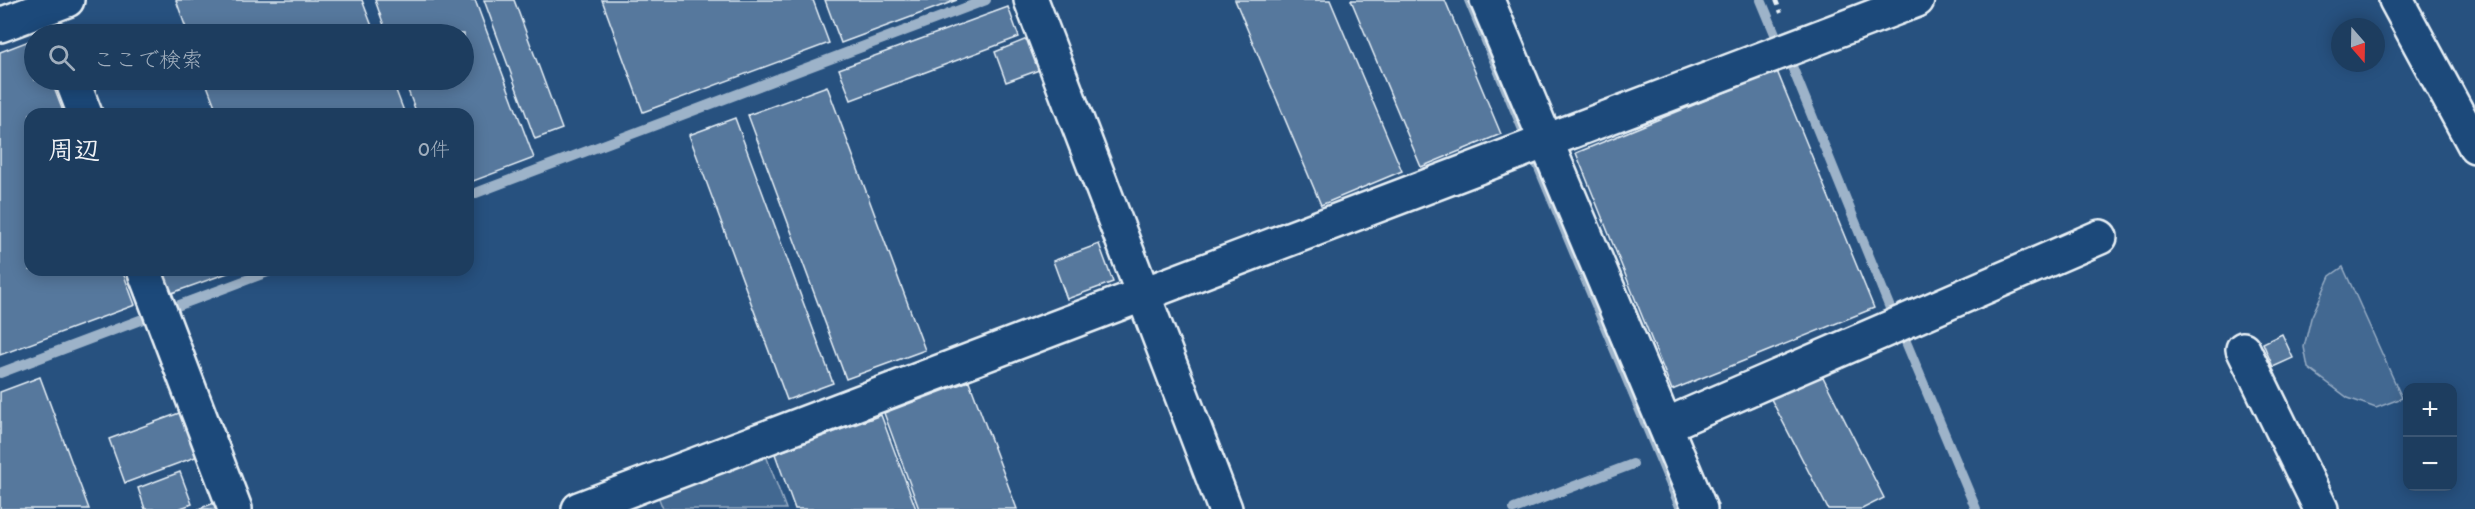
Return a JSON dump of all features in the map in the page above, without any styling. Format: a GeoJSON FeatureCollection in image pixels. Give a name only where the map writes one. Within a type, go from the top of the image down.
{"type":"FeatureCollection","features":[{"type":"Feature","properties":{"kind":"street"},"geometry":{"type":"LineString","coordinates":[[1031,0],[1225,509]]}},
{"type":"Feature","properties":{"kind":"street"},"geometry":{"type":"LineString","coordinates":[[1487,0],[1536,146],[1666,425],[1700,509]]}},
{"type":"Feature","properties":{"kind":"street"},"geometry":{"type":"LineString","coordinates":[[579,509],[1917,0]]}},
{"type":"Feature","properties":{"kind":"street"},"geometry":{"type":"LineString","coordinates":[[2396,0],[2475,146]]}},
{"type":"Feature","properties":{"kind":"street"},"geometry":{"type":"LineString","coordinates":[[0,26],[52,11]]}},
{"type":"Feature","properties":{"kind":"street"},"geometry":{"type":"LineString","coordinates":[[76,90],[83,108]]}},
{"type":"Feature","properties":{"kind":"street"},"geometry":{"type":"LineString","coordinates":[[1666,425],[2100,237]]}},
{"type":"Feature","properties":{"kind":"street"},"geometry":{"type":"LineString","coordinates":[[146,276],[235,509]]}},
{"type":"Feature","properties":{"kind":"street"},"geometry":{"type":"LineString","coordinates":[[2243,349],[2321,509]]}},
{"type":"Feature","properties":{"kind":"shaded area"},"geometry":{"type":"Polygon","coordinates":[[[2343,267],[2402,398],[2376,408],[2348,398],[2308,368],[2304,347],[2311,318],[2330,276],[2343,267]]]}},
{"type":"Feature","properties":{"kind":"shaded area"},"geometry":{"type":"Polygon","coordinates":[[[764,450],[786,509],[663,509],[656,491],[764,450]]]}},
{"type":"Feature","properties":{"kind":"building"},"geometry":{"type":"Polygon","coordinates":[[[176,0],[362,0],[371,24],[184,24],[176,0]]]}},
{"type":"Feature","properties":{"kind":"building"},"geometry":{"type":"Polygon","coordinates":[[[375,0],[475,0],[534,158],[474,181],[474,108],[415,108],[408,90],[474,90],[474,24],[383,24],[375,0]]]}},
{"type":"Feature","properties":{"kind":"building"},"geometry":{"type":"Polygon","coordinates":[[[484,0],[514,0],[562,129],[535,139],[484,0]]]}},
{"type":"Feature","properties":{"kind":"building"},"geometry":{"type":"Polygon","coordinates":[[[602,0],[813,0],[829,43],[643,112],[602,0]]]}},
{"type":"Feature","properties":{"kind":"building"},"geometry":{"type":"Polygon","coordinates":[[[825,0],[957,0],[841,43],[825,0]]]}},
{"type":"Feature","properties":{"kind":"building"},"geometry":{"type":"Polygon","coordinates":[[[1235,0],[1330,0],[1402,171],[1321,205],[1235,0]]]}},
{"type":"Feature","properties":{"kind":"building"},"geometry":{"type":"Polygon","coordinates":[[[1351,0],[1445,0],[1501,134],[1421,167],[1351,0]]]}},
{"type":"Feature","properties":{"kind":"building"},"geometry":{"type":"Polygon","coordinates":[[[1008,7],[1019,37],[851,100],[839,69],[1008,7]]]}},
{"type":"Feature","properties":{"kind":"building"},"geometry":{"type":"Polygon","coordinates":[[[1027,39],[1039,70],[1006,82],[995,52],[1027,39]]]}},
{"type":"Feature","properties":{"kind":"building"},"geometry":{"type":"Polygon","coordinates":[[[24,43],[24,90],[55,90],[62,108],[24,108],[24,276],[124,276],[135,305],[0,355],[0,52],[24,43]]]}},
{"type":"Feature","properties":{"kind":"building"},"geometry":{"type":"Polygon","coordinates":[[[1777,71],[1874,308],[1672,390],[1576,153],[1777,71]]]}},
{"type":"Feature","properties":{"kind":"building"},"geometry":{"type":"Polygon","coordinates":[[[827,86],[925,350],[846,379],[748,115],[827,86]]]}},
{"type":"Feature","properties":{"kind":"building"},"geometry":{"type":"Polygon","coordinates":[[[209,90],[396,90],[403,108],[216,108],[209,90]]]}},
{"type":"Feature","properties":{"kind":"building"},"geometry":{"type":"Polygon","coordinates":[[[735,118],[833,383],[787,400],[689,135],[735,118]]]}},
{"type":"Feature","properties":{"kind":"building"},"geometry":{"type":"Polygon","coordinates":[[[1099,244],[1113,282],[1067,299],[1053,261],[1099,244]]]}},
{"type":"Feature","properties":{"kind":"building"},"geometry":{"type":"Polygon","coordinates":[[[162,276],[219,276],[169,294],[162,276]]]}},
{"type":"Feature","properties":{"kind":"building"},"geometry":{"type":"Polygon","coordinates":[[[2282,334],[2293,358],[2273,367],[2263,343],[2282,334]]]}},
{"type":"Feature","properties":{"kind":"building"},"geometry":{"type":"Polygon","coordinates":[[[1820,371],[1884,498],[1862,509],[1828,509],[1770,397],[1820,371]]]}},
{"type":"Feature","properties":{"kind":"building"},"geometry":{"type":"Polygon","coordinates":[[[40,377],[89,509],[0,509],[0,392],[40,377]]]}},
{"type":"Feature","properties":{"kind":"building"},"geometry":{"type":"Polygon","coordinates":[[[969,381],[1017,509],[919,509],[884,413],[969,381]]]}},
{"type":"Feature","properties":{"kind":"building"},"geometry":{"type":"Polygon","coordinates":[[[182,412],[198,456],[125,483],[109,439],[182,412]]]}},
{"type":"Feature","properties":{"kind":"building"},"geometry":{"type":"Polygon","coordinates":[[[881,415],[916,509],[795,509],[775,454],[881,415]]]}},
{"type":"Feature","properties":{"kind":"building"},"geometry":{"type":"Polygon","coordinates":[[[180,472],[192,504],[178,509],[145,509],[138,488],[180,472]]]}},
{"type":"Feature","properties":{"kind":"building"},"geometry":{"type":"Polygon","coordinates":[[[217,502],[220,509],[198,509],[217,502]]]}},
{"type":"Feature","properties":{"kind":"waterway"},"geometry":{"type":"LineString","coordinates":[[474,194],[986,0]]}},
{"type":"Feature","properties":{"kind":"waterway"},"geometry":{"type":"LineString","coordinates":[[1469,0],[1681,509]]}},
{"type":"Feature","properties":{"kind":"waterway"},"geometry":{"type":"LineString","coordinates":[[1761,0],[1778,41]]}},
{"type":"Feature","properties":{"kind":"waterway"},"geometry":{"type":"LineString","coordinates":[[1791,64],[1890,308]]}},
{"type":"Feature","properties":{"kind":"waterway"},"geometry":{"type":"LineString","coordinates":[[177,306],[257,276]]}},
{"type":"Feature","properties":{"kind":"waterway"},"geometry":{"type":"LineString","coordinates":[[0,373],[148,317]]}},
{"type":"Feature","properties":{"kind":"waterway"},"geometry":{"type":"LineString","coordinates":[[1901,330],[1976,509]]}},
{"type":"Feature","properties":{"kind":"waterway"},"geometry":{"type":"LineString","coordinates":[[1514,509],[1633,464]]}}]}
